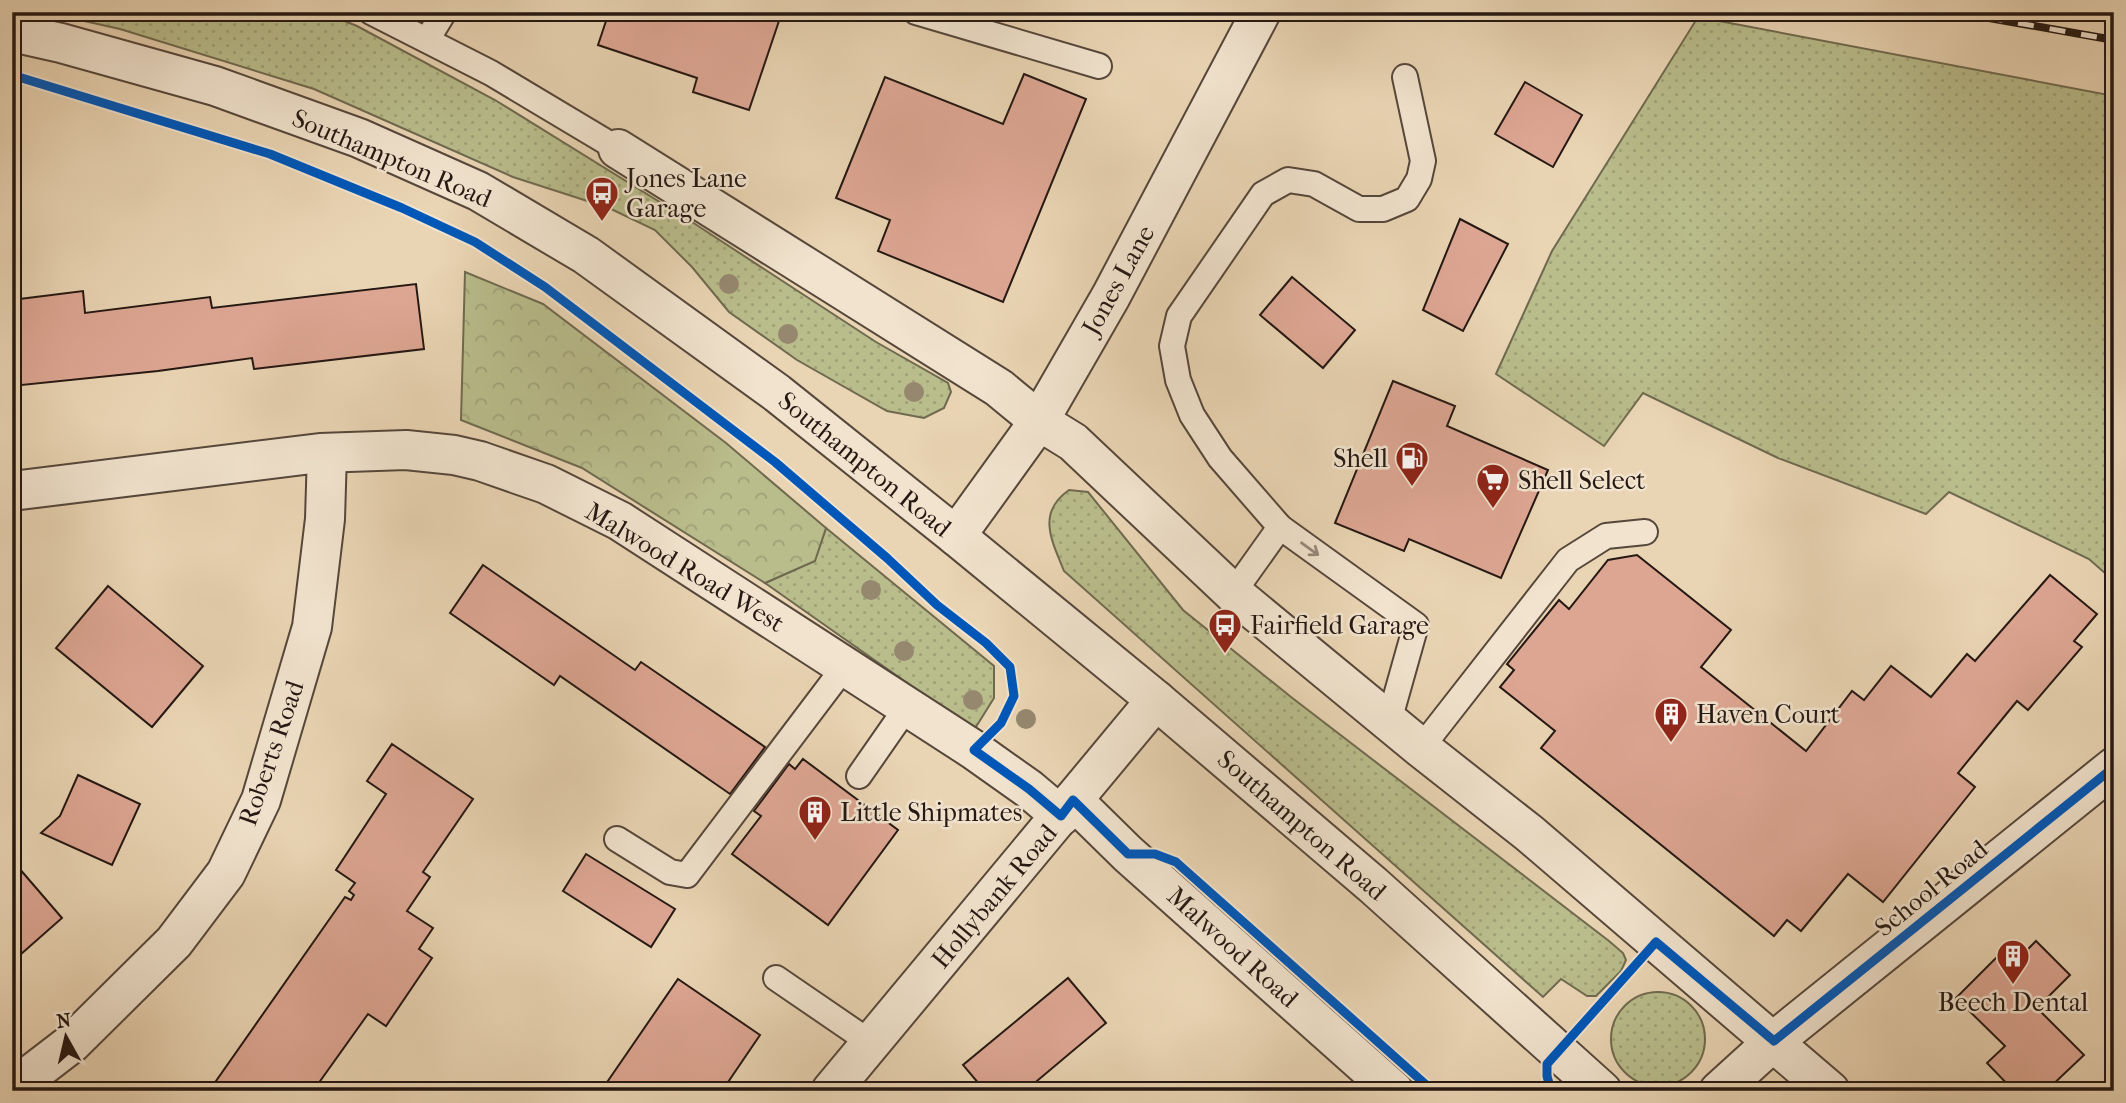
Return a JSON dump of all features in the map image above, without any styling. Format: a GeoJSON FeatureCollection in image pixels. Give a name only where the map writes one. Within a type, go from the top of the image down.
{"type":"FeatureCollection","features":[{"type":"Feature","properties":{"kind":"street","name":"Jones Lane"},"geometry":{"type":"LineString","coordinates":[[956,536],[1039,421],[1111,296],[1261,12]]}},
{"type":"Feature","properties":{"kind":"street","name":"Southampton Road"},"geometry":{"type":"LineString","coordinates":[[12,32],[215,86],[359,138],[478,191],[597,263],[777,393],[956,536],[1373,885],[1602,1091]]}},
{"type":"Feature","properties":{"kind":"street"},"geometry":{"type":"LineString","coordinates":[[618,149],[999,388],[1039,421],[1073,442],[1233,593],[1529,833],[1830,1091]]}},
{"type":"Feature","properties":{"kind":"street","name":"Malwood Road West"},"geometry":{"type":"LineString","coordinates":[[12,491],[327,453],[406,450],[454,454],[480,461],[547,484],[620,521],[1029,789],[1067,808]]}},
{"type":"Feature","properties":{"kind":"street","name":"Roberts Road"},"geometry":{"type":"LineString","coordinates":[[12,1089],[72,1043],[174,942],[226,873],[261,800],[312,627],[325,519],[327,453]]}},
{"type":"Feature","properties":{"kind":"street","name":"Hollybank Road"},"geometry":{"type":"LineString","coordinates":[[831,1091],[1156,701]]}},
{"type":"Feature","properties":{"kind":"street","name":"School Road"},"geometry":{"type":"LineString","coordinates":[[1720,1091],[1774,1041],[2114,767]]}},
{"type":"Feature","properties":{"kind":"street","name":"Malwood Road"},"geometry":{"type":"LineString","coordinates":[[1067,808],[1138,862],[1394,1091]]}},
{"type":"Feature","properties":{"kind":"lane"},"geometry":{"type":"LineString","coordinates":[[371,12],[491,73],[618,149]]}},
{"type":"Feature","properties":{"kind":"lane"},"geometry":{"type":"LineString","coordinates":[[427,40],[444,12]]}},
{"type":"Feature","properties":{"kind":"lane"},"geometry":{"type":"LineString","coordinates":[[916,12],[1100,66]]}},
{"type":"Feature","properties":{"kind":"lane"},"geometry":{"type":"LineString","coordinates":[[1389,721],[1416,625],[1280,527],[1220,458],[1192,415],[1178,380],[1172,346],[1179,316],[1263,194],[1287,180],[1314,184],[1359,209],[1383,209],[1407,199],[1419,179],[1423,161],[1405,77]]}},
{"type":"Feature","properties":{"kind":"lane"},"geometry":{"type":"LineString","coordinates":[[1233,593],[1280,527]]}},
{"type":"Feature","properties":{"kind":"lane"},"geometry":{"type":"LineString","coordinates":[[1421,748],[1568,560],[1606,536],[1645,532]]}},
{"type":"Feature","properties":{"kind":"lane"},"geometry":{"type":"LineString","coordinates":[[617,839],[670,872],[687,875],[845,666]]}},
{"type":"Feature","properties":{"kind":"lane"},"geometry":{"type":"LineString","coordinates":[[859,776],[907,707]]}},
{"type":"Feature","properties":{"kind":"lane"},"geometry":{"type":"LineString","coordinates":[[776,978],[871,1043]]}},
{"type":"Feature","properties":{"kind":"green space"},"geometry":{"type":"Polygon","coordinates":[[[44,12],[322,12],[357,26],[495,100],[692,222],[876,342],[948,383],[951,392],[944,408],[924,418],[887,411],[797,360],[729,312],[692,267],[655,230],[609,208],[513,177],[314,89],[120,29],[44,12]]]}},
{"type":"Feature","properties":{"kind":"green space"},"geometry":{"type":"Polygon","coordinates":[[[1698,17],[2114,96],[2114,581],[2089,559],[1949,492],[1926,514],[1778,458],[1643,393],[1604,446],[1496,374],[1552,251],[1698,17]]]}},
{"type":"Feature","properties":{"kind":"green space"},"geometry":{"type":"Polygon","coordinates":[[[465,272],[543,304],[726,443],[826,528],[815,561],[765,583],[582,468],[461,420],[465,272]]]}},
{"type":"Feature","properties":{"kind":"green space"},"geometry":{"type":"Polygon","coordinates":[[[1069,490],[1088,492],[1183,610],[1291,697],[1609,941],[1623,953],[1626,960],[1621,971],[1596,996],[1587,996],[1561,979],[1543,997],[1064,571],[1052,538],[1050,518],[1059,499],[1069,490]]]}},
{"type":"Feature","properties":{"kind":"green space"},"geometry":{"type":"Polygon","coordinates":[[[826,528],[994,666],[994,698],[974,730],[765,583],[814,561],[826,528]]]}},
{"type":"Feature","properties":{"kind":"green space"},"geometry":{"type":"Polygon","coordinates":[[[1658,992],[1676,996],[1691,1006],[1701,1021],[1705,1039],[1701,1057],[1691,1072],[1676,1082],[1658,1086],[1640,1082],[1625,1072],[1615,1057],[1611,1039],[1615,1021],[1625,1006],[1640,996],[1658,992]]]}},
{"type":"Feature","properties":{"kind":"building"},"geometry":{"type":"Polygon","coordinates":[[[609,12],[782,12],[749,110],[693,92],[697,78],[598,45],[609,12]]]}},
{"type":"Feature","properties":{"kind":"building"},"geometry":{"type":"Polygon","coordinates":[[[1024,74],[1086,99],[1003,302],[878,251],[890,220],[836,198],[885,77],[1003,124],[1024,74]]]}},
{"type":"Feature","properties":{"kind":"building"},"geometry":{"type":"Polygon","coordinates":[[[1525,82],[1582,115],[1553,167],[1495,134],[1525,82]]]}},
{"type":"Feature","properties":{"kind":"building"},"geometry":{"type":"Polygon","coordinates":[[[1460,219],[1508,244],[1463,331],[1423,310],[1460,219]]]}},
{"type":"Feature","properties":{"kind":"building"},"geometry":{"type":"Polygon","coordinates":[[[1292,277],[1355,330],[1323,368],[1260,315],[1292,277]]]}},
{"type":"Feature","properties":{"kind":"building"},"geometry":{"type":"Polygon","coordinates":[[[416,284],[424,349],[254,369],[252,358],[12,386],[12,300],[83,291],[85,313],[210,297],[212,308],[416,284]]]}},
{"type":"Feature","properties":{"kind":"building"},"geometry":{"type":"Polygon","coordinates":[[[1393,381],[1455,406],[1447,426],[1548,470],[1501,578],[1409,539],[1404,551],[1335,523],[1393,381]]]}},
{"type":"Feature","properties":{"kind":"building","name":"Haven Court"},"geometry":{"type":"Polygon","coordinates":[[[1637,555],[1731,630],[1701,667],[1806,751],[1852,691],[1864,700],[1891,666],[1931,697],[1967,654],[1975,661],[2050,575],[2097,614],[2074,641],[2082,647],[2028,710],[2017,701],[1958,773],[1975,787],[1883,902],[1848,874],[1801,931],[1787,920],[1774,936],[1541,748],[1555,731],[1500,687],[1514,670],[1507,664],[1559,600],[1569,609],[1608,560],[1637,555]]]}},
{"type":"Feature","properties":{"kind":"building"},"geometry":{"type":"Polygon","coordinates":[[[483,565],[635,670],[641,662],[765,747],[730,794],[560,676],[554,685],[450,613],[483,565]]]}},
{"type":"Feature","properties":{"kind":"building"},"geometry":{"type":"Polygon","coordinates":[[[108,586],[203,666],[152,727],[56,648],[108,586]]]}},
{"type":"Feature","properties":{"kind":"building"},"geometry":{"type":"Polygon","coordinates":[[[392,744],[473,799],[423,872],[430,877],[407,911],[433,928],[419,949],[432,958],[386,1026],[368,1014],[313,1091],[209,1091],[345,897],[351,900],[354,895],[349,891],[355,883],[336,870],[386,794],[367,781],[392,744]]]}},
{"type":"Feature","properties":{"kind":"building","name":"Little Shipmates"},"geometry":{"type":"Polygon","coordinates":[[[803,759],[898,830],[828,925],[732,854],[761,816],[754,811],[789,764],[795,769],[803,759]]]}},
{"type":"Feature","properties":{"kind":"building"},"geometry":{"type":"Polygon","coordinates":[[[78,775],[140,804],[112,865],[41,833],[60,816],[78,775]]]}},
{"type":"Feature","properties":{"kind":"building"},"geometry":{"type":"Polygon","coordinates":[[[586,854],[675,909],[651,947],[563,891],[586,854]]]}},
{"type":"Feature","properties":{"kind":"building"},"geometry":{"type":"Polygon","coordinates":[[[12,860],[62,918],[12,962],[12,860]]]}},
{"type":"Feature","properties":{"kind":"building"},"geometry":{"type":"Polygon","coordinates":[[[2036,941],[2070,975],[2037,1008],[2084,1055],[2046,1091],[2014,1091],[1987,1063],[2005,1046],[1956,998],[1999,955],[2011,966],[2036,941]]]}},
{"type":"Feature","properties":{"kind":"building"},"geometry":{"type":"Polygon","coordinates":[[[1068,978],[1106,1023],[1025,1091],[985,1091],[963,1065],[1068,978]]]}},
{"type":"Feature","properties":{"kind":"building"},"geometry":{"type":"Polygon","coordinates":[[[678,979],[760,1035],[722,1091],[601,1091],[678,979]]]}},
{"type":"Feature","properties":{"kind":"railway"},"geometry":{"type":"LineString","coordinates":[[1955,12],[2114,40]]}},
{"type":"Feature","properties":{"kind":"cycle path"},"geometry":{"type":"LineString","coordinates":[[12,75],[270,154],[402,208],[475,242],[545,287],[775,462],[887,558],[937,605],[986,643],[1010,667],[1014,696],[1001,723],[974,750],[1029,789],[1061,816],[1073,800],[1128,854],[1155,854],[1176,862],[1433,1091]]}},
{"type":"Feature","properties":{"kind":"cycle path"},"geometry":{"type":"LineString","coordinates":[[1551,1091],[1547,1064],[1656,942],[1774,1041],[2114,767]]}},
{"type":"Feature","properties":{"kind":"place","name":"Jones Lane Garage"},"geometry":{"type":"Point","coordinates":[602,223]}},
{"type":"Feature","properties":{"kind":"place","name":"Shell"},"geometry":{"type":"Point","coordinates":[1412,488]}},
{"type":"Feature","properties":{"kind":"place","name":"Shell Select"},"geometry":{"type":"Point","coordinates":[1493,510]}},
{"type":"Feature","properties":{"kind":"place","name":"Fairfield Garage"},"geometry":{"type":"Point","coordinates":[1225,655]}},
{"type":"Feature","properties":{"kind":"place","name":"Haven Court"},"geometry":{"type":"Point","coordinates":[1671,744]}},
{"type":"Feature","properties":{"kind":"place","name":"Little Shipmates"},"geometry":{"type":"Point","coordinates":[815,842]}},
{"type":"Feature","properties":{"kind":"place","name":"Beech Dental"},"geometry":{"type":"Point","coordinates":[2013,986]}}]}
